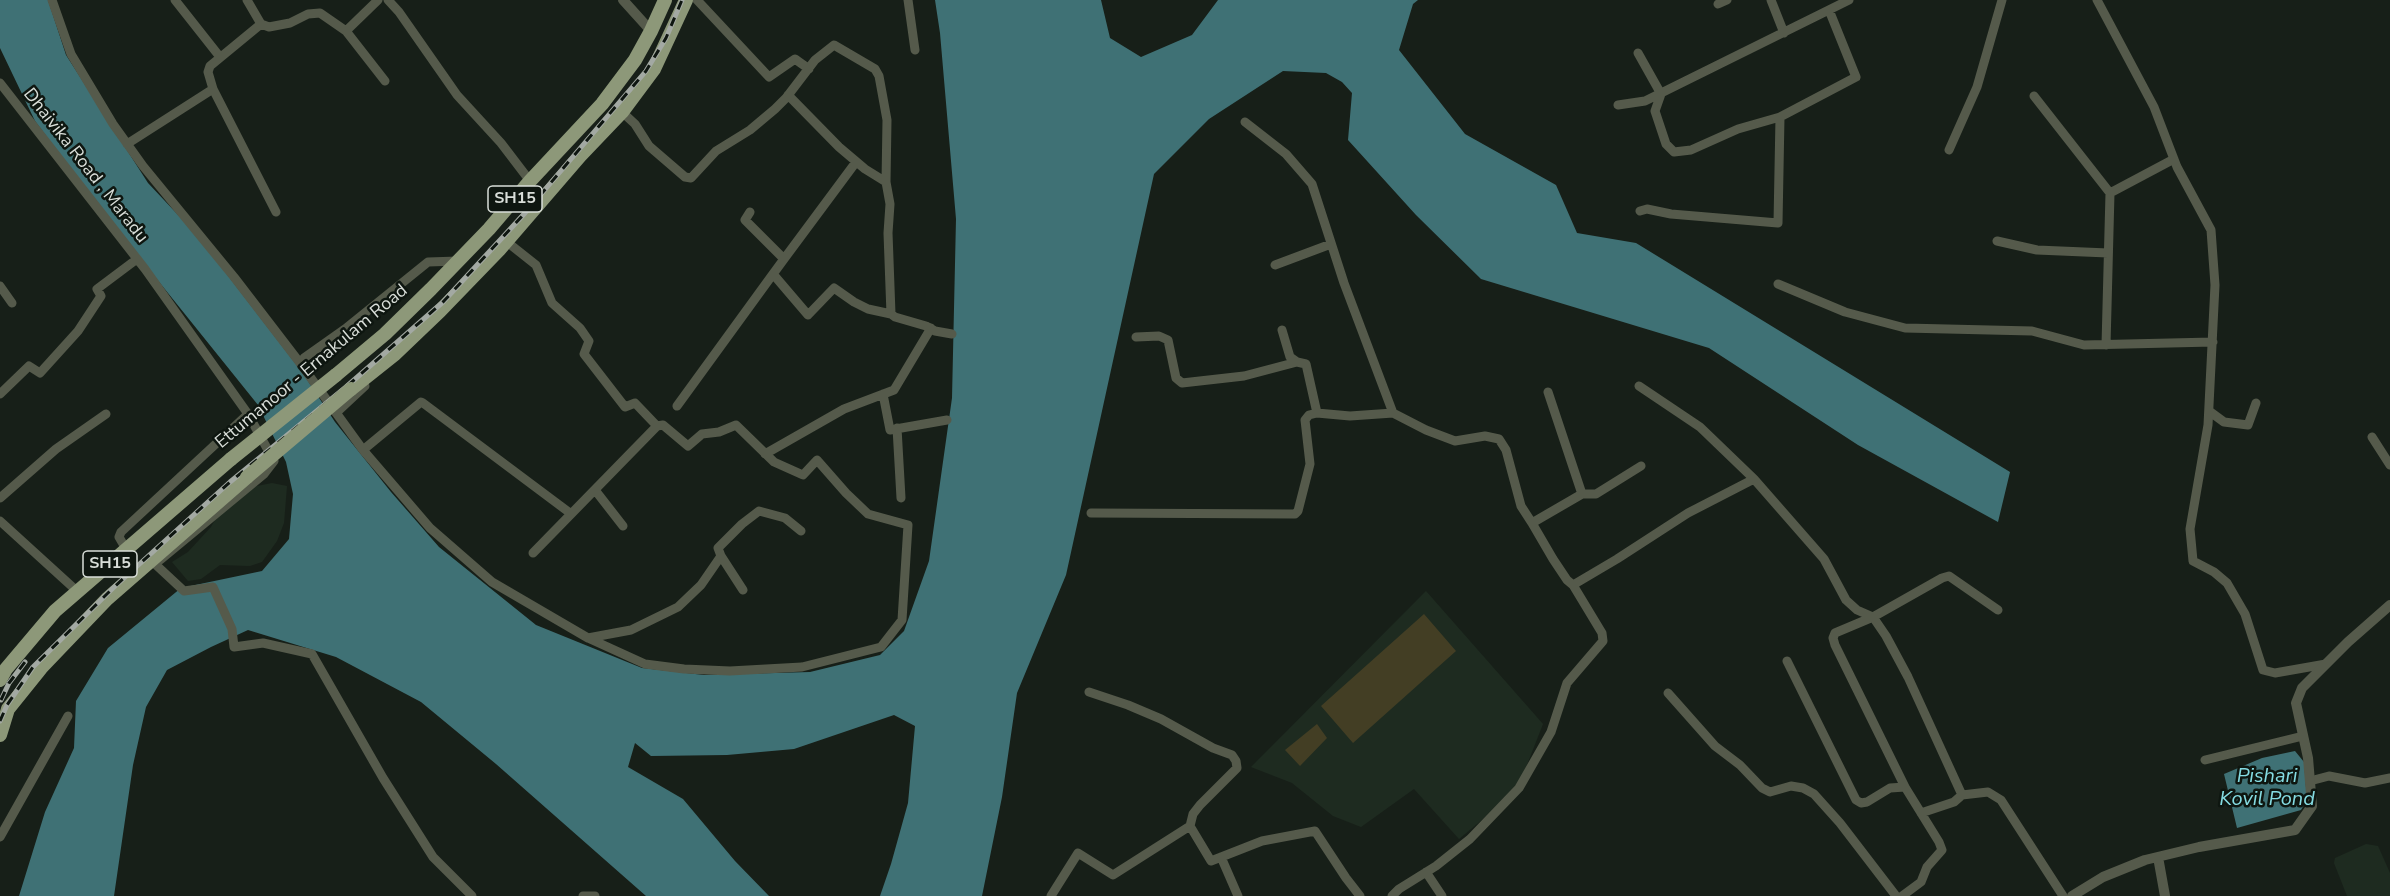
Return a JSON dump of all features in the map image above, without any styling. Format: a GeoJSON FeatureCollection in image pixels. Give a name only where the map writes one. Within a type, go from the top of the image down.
{"type":"FeatureCollection","features":[{"type":"Feature","properties":{"kind":"main road","name":"Ettumanoor - Ernakulam Road"},"geometry":{"type":"LineString","coordinates":[[3,675],[39,628],[78,592],[231,459],[385,334],[458,261],[621,80],[651,31],[665,0]]}},
{"type":"Feature","properties":{"kind":"main road"},"geometry":{"type":"LineString","coordinates":[[0,735],[8,709],[26,685],[107,599],[247,477],[395,354],[507,242],[569,169],[622,112],[654,69],[687,0]]}},
{"type":"Feature","properties":{"kind":"main road"},"geometry":{"type":"LineString","coordinates":[[554,156],[569,169]]}},
{"type":"Feature","properties":{"kind":"main road"},"geometry":{"type":"LineString","coordinates":[[3,675],[26,685]]}},
{"type":"Feature","properties":{"kind":"street"},"geometry":{"type":"LineString","coordinates":[[175,0],[220,57]]}},
{"type":"Feature","properties":{"kind":"street"},"geometry":{"type":"LineString","coordinates":[[247,0],[261,24],[269,27],[290,23],[308,14],[320,13],[346,31],[384,81]]}},
{"type":"Feature","properties":{"kind":"street"},"geometry":{"type":"LineString","coordinates":[[346,31],[378,0]]}},
{"type":"Feature","properties":{"kind":"street"},"geometry":{"type":"LineString","coordinates":[[388,0],[399,12],[457,95],[501,143],[530,181]]}},
{"type":"Feature","properties":{"kind":"street"},"geometry":{"type":"LineString","coordinates":[[623,0],[651,31]]}},
{"type":"Feature","properties":{"kind":"street"},"geometry":{"type":"LineString","coordinates":[[698,0],[769,77],[795,59],[808,69]]}},
{"type":"Feature","properties":{"kind":"street"},"geometry":{"type":"LineString","coordinates":[[908,0],[915,50]]}},
{"type":"Feature","properties":{"kind":"street"},"geometry":{"type":"LineString","coordinates":[[1771,0],[1784,33]]}},
{"type":"Feature","properties":{"kind":"street"},"geometry":{"type":"LineString","coordinates":[[1618,105],[1645,101],[1661,94],[1849,0]]}},
{"type":"Feature","properties":{"kind":"street"},"geometry":{"type":"LineString","coordinates":[[1949,150],[1977,87],[2002,0]]}},
{"type":"Feature","properties":{"kind":"street"},"geometry":{"type":"LineString","coordinates":[[2097,0],[2154,107],[2174,159],[2211,230],[2215,285],[2209,411],[2199,486],[2190,529],[2193,561],[2214,572],[2227,583],[2245,614],[2263,670],[2276,673],[2326,664]]}},
{"type":"Feature","properties":{"kind":"street"},"geometry":{"type":"LineString","coordinates":[[55,1],[71,54],[142,166],[234,277],[363,450],[430,528],[492,582],[588,638],[645,664],[730,671],[802,667],[881,648],[902,620],[908,525],[868,514],[817,460],[803,475],[774,462],[736,425],[719,432],[702,434],[688,446],[663,425],[657,426],[533,553]]}},
{"type":"Feature","properties":{"kind":"street"},"geometry":{"type":"LineString","coordinates":[[1638,53],[1661,94],[1655,111],[1666,144],[1674,152],[1691,150],[1738,129],[1780,117],[1856,76],[1829,10]]}},
{"type":"Feature","properties":{"kind":"street"},"geometry":{"type":"LineString","coordinates":[[261,24],[210,66],[208,72],[213,90],[276,212]]}},
{"type":"Feature","properties":{"kind":"street"},"geometry":{"type":"LineString","coordinates":[[622,112],[635,124],[649,146],[688,179],[695,175],[716,151],[761,122],[788,95],[828,48],[834,45],[875,69],[883,91],[887,120],[886,182],[890,204],[888,233],[891,314]]}},
{"type":"Feature","properties":{"kind":"street","name":"Dhaivika Road , Maradu"},"geometry":{"type":"LineString","coordinates":[[0,83],[145,269],[248,414],[274,461],[264,474],[155,564]]}},
{"type":"Feature","properties":{"kind":"street"},"geometry":{"type":"LineString","coordinates":[[127,144],[213,90]]}},
{"type":"Feature","properties":{"kind":"street"},"geometry":{"type":"LineString","coordinates":[[788,95],[856,162],[886,182]]}},
{"type":"Feature","properties":{"kind":"street"},"geometry":{"type":"LineString","coordinates":[[2034,96],[2110,193],[2106,345]]}},
{"type":"Feature","properties":{"kind":"street"},"geometry":{"type":"LineString","coordinates":[[1640,211],[1647,209],[1671,214],[1778,223],[1780,117]]}},
{"type":"Feature","properties":{"kind":"street"},"geometry":{"type":"LineString","coordinates":[[1245,122],[1286,154],[1312,184],[1331,244],[1393,413]]}},
{"type":"Feature","properties":{"kind":"street"},"geometry":{"type":"LineString","coordinates":[[2110,193],[2174,159]]}},
{"type":"Feature","properties":{"kind":"street"},"geometry":{"type":"LineString","coordinates":[[677,405],[856,162]]}},
{"type":"Feature","properties":{"kind":"street"},"geometry":{"type":"LineString","coordinates":[[750,212],[745,220],[784,259]]}},
{"type":"Feature","properties":{"kind":"street"},"geometry":{"type":"LineString","coordinates":[[1997,241],[2037,250],[2108,253]]}},
{"type":"Feature","properties":{"kind":"street"},"geometry":{"type":"LineString","coordinates":[[507,242],[536,265],[552,303],[579,328],[589,341],[584,354],[625,407],[635,403],[657,426]]}},
{"type":"Feature","properties":{"kind":"street"},"geometry":{"type":"LineString","coordinates":[[1275,265],[1331,244]]}},
{"type":"Feature","properties":{"kind":"street"},"geometry":{"type":"LineString","coordinates":[[0,394],[29,366],[40,373],[78,331],[101,296],[97,289],[137,259]]}},
{"type":"Feature","properties":{"kind":"street"},"geometry":{"type":"LineString","coordinates":[[300,363],[428,261],[458,261]]}},
{"type":"Feature","properties":{"kind":"street"},"geometry":{"type":"LineString","coordinates":[[336,413],[474,286],[483,265]]}},
{"type":"Feature","properties":{"kind":"street"},"geometry":{"type":"LineString","coordinates":[[773,274],[808,315],[834,288],[868,309],[891,314],[943,334],[951,334]]}},
{"type":"Feature","properties":{"kind":"street"},"geometry":{"type":"LineString","coordinates":[[1778,284],[1845,312],[1905,328],[2032,332],[2084,345],[2212,342]]}},
{"type":"Feature","properties":{"kind":"street"},"geometry":{"type":"LineString","coordinates":[[0,286],[12,303]]}},
{"type":"Feature","properties":{"kind":"street"},"geometry":{"type":"LineString","coordinates":[[765,453],[844,409],[894,390],[931,328]]}},
{"type":"Feature","properties":{"kind":"street"},"geometry":{"type":"LineString","coordinates":[[1282,330],[1290,357],[1306,364],[1317,413]]}},
{"type":"Feature","properties":{"kind":"street"},"geometry":{"type":"LineString","coordinates":[[1136,337],[1159,336],[1168,339],[1171,363],[1176,378],[1182,383],[1244,376],[1297,362]]}},
{"type":"Feature","properties":{"kind":"street"},"geometry":{"type":"LineString","coordinates":[[1638,386],[1700,427],[1754,479],[1824,559],[1846,600],[1857,610],[1873,617],[1908,676],[1962,795]]}},
{"type":"Feature","properties":{"kind":"street"},"geometry":{"type":"LineString","coordinates":[[1548,393],[1582,494]]}},
{"type":"Feature","properties":{"kind":"street"},"geometry":{"type":"LineString","coordinates":[[883,394],[890,430],[947,420]]}},
{"type":"Feature","properties":{"kind":"street"},"geometry":{"type":"LineString","coordinates":[[363,450],[421,402],[570,513]]}},
{"type":"Feature","properties":{"kind":"street"},"geometry":{"type":"LineString","coordinates":[[2209,411],[2224,422],[2248,425],[2256,403]]}},
{"type":"Feature","properties":{"kind":"street"},"geometry":{"type":"LineString","coordinates":[[1091,513],[1295,514],[1298,511],[1310,464],[1305,420],[1309,415],[1317,413],[1368,416],[1393,413],[1426,430],[1455,441],[1485,436],[1499,440],[1506,450],[1521,506],[1553,560],[1573,585],[1602,633],[1603,641],[1568,682],[1551,732],[1519,788],[1470,839],[1392,896]]}},
{"type":"Feature","properties":{"kind":"street"},"geometry":{"type":"LineString","coordinates":[[0,498],[56,449],[106,414]]}},
{"type":"Feature","properties":{"kind":"street"},"geometry":{"type":"LineString","coordinates":[[126,549],[119,537],[121,532],[248,414]]}},
{"type":"Feature","properties":{"kind":"street"},"geometry":{"type":"LineString","coordinates":[[897,428],[900,498]]}},
{"type":"Feature","properties":{"kind":"street"},"geometry":{"type":"LineString","coordinates":[[2372,437],[2390,465]]}},
{"type":"Feature","properties":{"kind":"street"},"geometry":{"type":"LineString","coordinates":[[1532,523],[1582,494],[1596,494],[1641,466]]}},
{"type":"Feature","properties":{"kind":"street"},"geometry":{"type":"LineString","coordinates":[[1573,585],[1689,513],[1754,479]]}},
{"type":"Feature","properties":{"kind":"street"},"geometry":{"type":"LineString","coordinates":[[595,490],[623,526]]}},
{"type":"Feature","properties":{"kind":"street"},"geometry":{"type":"LineString","coordinates":[[743,590],[718,548],[759,511],[785,518],[801,531]]}},
{"type":"Feature","properties":{"kind":"street"},"geometry":{"type":"LineString","coordinates":[[0,521],[78,592]]}},
{"type":"Feature","properties":{"kind":"street"},"geometry":{"type":"LineString","coordinates":[[588,638],[631,630],[678,607],[700,585],[721,556]]}},
{"type":"Feature","properties":{"kind":"street"},"geometry":{"type":"LineString","coordinates":[[107,599],[155,564],[184,591],[213,587],[232,629],[234,647],[263,643],[312,654],[383,778],[433,857],[472,896]]}},
{"type":"Feature","properties":{"kind":"street"},"geometry":{"type":"LineString","coordinates":[[1902,896],[1921,882],[1927,867],[1942,850],[1905,787],[1833,638],[1835,633],[1873,617],[1949,576],[1998,610]]}},
{"type":"Feature","properties":{"kind":"street"},"geometry":{"type":"LineString","coordinates":[[2072,896],[2103,877],[2158,857],[2199,847],[2295,830],[2312,806],[2308,758],[2296,703],[2302,688],[2390,605]]}},
{"type":"Feature","properties":{"kind":"street"},"geometry":{"type":"LineString","coordinates":[[1787,661],[1856,800],[1861,803],[1867,802],[1890,788],[1905,787]]}},
{"type":"Feature","properties":{"kind":"street"},"geometry":{"type":"LineString","coordinates":[[1051,896],[1078,853],[1113,875],[1190,826],[1193,814],[1200,805],[1237,768],[1232,754],[1213,748],[1161,719],[1089,692]]}},
{"type":"Feature","properties":{"kind":"street"},"geometry":{"type":"LineString","coordinates":[[1668,693],[1715,746],[1740,765],[1762,788],[1770,792],[1791,786],[1803,788],[1814,794],[1840,823],[1896,896]]}},
{"type":"Feature","properties":{"kind":"street"},"geometry":{"type":"LineString","coordinates":[[0,837],[68,716]]}},
{"type":"Feature","properties":{"kind":"street"},"geometry":{"type":"LineString","coordinates":[[2205,760],[2303,736]]}},
{"type":"Feature","properties":{"kind":"street"},"geometry":{"type":"LineString","coordinates":[[2310,781],[2329,776],[2365,783],[2390,778]]}},
{"type":"Feature","properties":{"kind":"street"},"geometry":{"type":"LineString","coordinates":[[1921,813],[1954,802],[1962,795],[1988,792],[2001,801],[2063,896]]}},
{"type":"Feature","properties":{"kind":"street"},"geometry":{"type":"LineString","coordinates":[[1190,826],[1211,861],[1262,841],[1315,831],[1360,896]]}},
{"type":"Feature","properties":{"kind":"street"},"geometry":{"type":"LineString","coordinates":[[1221,857],[1238,896]]}},
{"type":"Feature","properties":{"kind":"street"},"geometry":{"type":"LineString","coordinates":[[2158,857],[2165,896]]}},
{"type":"Feature","properties":{"kind":"street"},"geometry":{"type":"LineString","coordinates":[[1426,872],[1442,896]]}},
{"type":"Feature","properties":{"kind":"street"},"geometry":{"type":"LineString","coordinates":[[583,896],[595,896]]}},
{"type":"Feature","properties":{"kind":"shaded area"},"geometry":{"type":"Polygon","coordinates":[[[272,483],[287,486],[284,523],[277,541],[262,562],[250,566],[220,565],[201,579],[188,581],[172,562],[188,552],[211,527],[217,516],[252,487],[272,483]]]}},
{"type":"Feature","properties":{"kind":"shaded area"},"geometry":{"type":"Polygon","coordinates":[[[1426,591],[1543,724],[1521,780],[1483,819],[1459,839],[1414,789],[1361,827],[1333,816],[1292,783],[1251,767],[1426,591]]]}},
{"type":"Feature","properties":{"kind":"shaded area"},"geometry":{"type":"Polygon","coordinates":[[[1424,614],[1456,651],[1353,743],[1321,706],[1424,614]]]}},
{"type":"Feature","properties":{"kind":"shaded area"},"geometry":{"type":"Polygon","coordinates":[[[1317,724],[1327,738],[1300,766],[1285,750],[1317,724]]]}},
{"type":"Feature","properties":{"kind":"shaded area"},"geometry":{"type":"Polygon","coordinates":[[[2366,844],[2378,846],[2390,873],[2390,896],[2347,896],[2334,863],[2335,858],[2366,844]]]}},
{"type":"Feature","properties":{"kind":"water"},"geometry":{"type":"Polygon","coordinates":[[[0,0],[48,0],[66,55],[148,183],[196,234],[302,372],[335,422],[439,547],[536,625],[642,668],[704,675],[810,672],[880,655],[904,631],[929,561],[952,398],[956,219],[940,33],[935,0],[1101,0],[1110,38],[1141,57],[1192,35],[1218,0],[1418,0],[1413,4],[1399,50],[1465,134],[1556,185],[1577,233],[1636,243],[2010,472],[1998,522],[1858,445],[1709,348],[1481,279],[1416,215],[1348,140],[1352,93],[1342,82],[1326,73],[1283,71],[1209,119],[1154,174],[1066,575],[1017,693],[1002,797],[982,896],[880,896],[908,803],[915,726],[894,715],[794,749],[727,755],[651,756],[635,743],[628,767],[683,799],[735,861],[769,896],[646,896],[496,764],[421,702],[336,657],[248,630],[167,670],[146,707],[133,765],[114,896],[19,896],[45,812],[74,748],[76,701],[108,648],[181,588],[262,571],[289,539],[293,494],[286,462],[258,405],[98,206],[35,121],[0,48],[0,0]]]}},
{"type":"Feature","properties":{"kind":"water","name":"Pishari Kovil Pond"},"geometry":{"type":"Polygon","coordinates":[[[2295,751],[2304,762],[2307,800],[2301,810],[2237,828],[2224,774],[2262,758],[2295,751]]]}},
{"type":"Feature","properties":{"kind":"railway"},"geometry":{"type":"LineString","coordinates":[[0,721],[7,705],[33,667],[113,588],[230,482],[346,387],[443,302],[525,213],[646,71],[666,38],[682,0]]}},
{"type":"Feature","properties":{"kind":"railway"},"geometry":{"type":"LineString","coordinates":[[1,700],[9,683],[25,662]]}}]}
